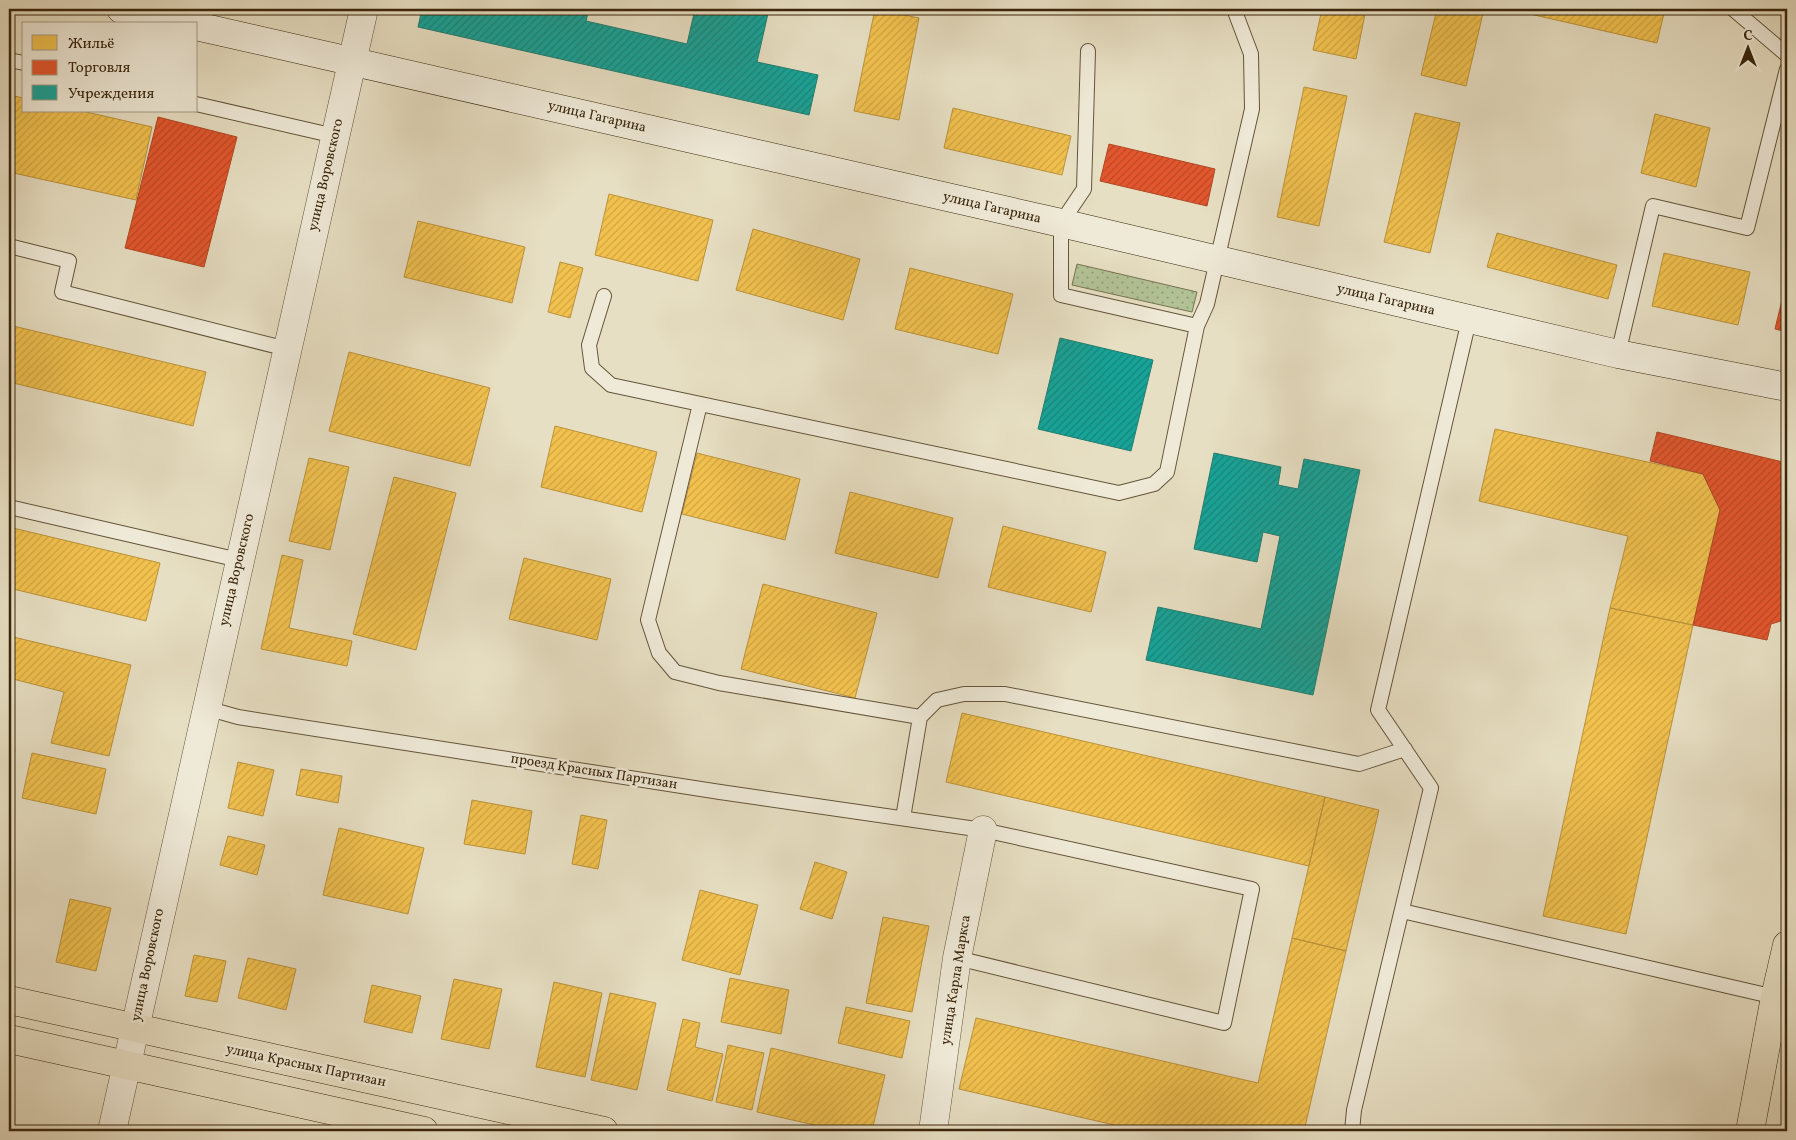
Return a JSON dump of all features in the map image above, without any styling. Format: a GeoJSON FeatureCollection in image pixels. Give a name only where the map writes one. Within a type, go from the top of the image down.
{"type":"FeatureCollection","features":[{"type":"Feature","properties":{"kind":"main road"},"geometry":{"type":"LineString","coordinates":[[1750,1131],[1775,997],[1787,945]]}},
{"type":"Feature","properties":{"kind":"main road","name":"улица Красных Партизан"},"geometry":{"type":"LineString","coordinates":[[9,1000],[604,1131]]}},
{"type":"Feature","properties":{"kind":"main road"},"geometry":{"type":"LineString","coordinates":[[9,1039],[424,1131]]}},
{"type":"Feature","properties":{"kind":"street"},"geometry":{"type":"LineString","coordinates":[[120,9],[178,22]]}},
{"type":"Feature","properties":{"kind":"street","name":"улица Воровского"},"geometry":{"type":"LineString","coordinates":[[112,1131],[364,9]]}},
{"type":"Feature","properties":{"kind":"street","name":"улица Гагарина"},"geometry":{"type":"LineString","coordinates":[[198,26],[1618,354],[1787,387]]}},
{"type":"Feature","properties":{"kind":"street","name":"улица Карла Маркса"},"geometry":{"type":"LineString","coordinates":[[933,1131],[957,958],[983,830]]}},
{"type":"Feature","properties":{"kind":"lane"},"geometry":{"type":"LineString","coordinates":[[604,296],[589,345],[592,368],[611,385],[1119,492],[1154,484],[1167,472],[1197,326],[1207,304],[1252,109],[1251,54],[1234,9]]}},
{"type":"Feature","properties":{"kind":"lane"},"geometry":{"type":"LineString","coordinates":[[1733,9],[1787,55]]}},
{"type":"Feature","properties":{"kind":"lane"},"geometry":{"type":"LineString","coordinates":[[1088,51],[1084,189],[1061,224],[1061,295],[1197,326]]}},
{"type":"Feature","properties":{"kind":"lane"},"geometry":{"type":"LineString","coordinates":[[9,60],[22,63]]}},
{"type":"Feature","properties":{"kind":"lane"},"geometry":{"type":"LineString","coordinates":[[1618,354],[1653,206],[1747,228],[1787,69]]}},
{"type":"Feature","properties":{"kind":"lane"},"geometry":{"type":"LineString","coordinates":[[198,104],[335,136]]}},
{"type":"Feature","properties":{"kind":"lane"},"geometry":{"type":"LineString","coordinates":[[9,246],[69,261],[62,292],[287,349]]}},
{"type":"Feature","properties":{"kind":"lane"},"geometry":{"type":"LineString","coordinates":[[1352,1131],[1354,1110],[1431,788],[1378,710],[1469,320]]}},
{"type":"Feature","properties":{"kind":"lane"},"geometry":{"type":"LineString","coordinates":[[700,404],[648,620],[658,653],[675,672],[719,683],[920,717]]}},
{"type":"Feature","properties":{"kind":"lane"},"geometry":{"type":"LineString","coordinates":[[9,507],[239,560]]}},
{"type":"Feature","properties":{"kind":"lane"},"geometry":{"type":"LineString","coordinates":[[903,818],[920,717],[937,700],[964,694],[1005,694],[1359,764],[1405,749]]}},
{"type":"Feature","properties":{"kind":"lane","name":"проезд Красных Партизан"},"geometry":{"type":"LineString","coordinates":[[206,708],[238,717],[983,830],[1252,889],[1224,1023],[957,958]]}},
{"type":"Feature","properties":{"kind":"lane"},"geometry":{"type":"LineString","coordinates":[[1402,911],[1775,997]]}},
{"type":"Feature","properties":{"kind":"green space"},"geometry":{"type":"Polygon","coordinates":[[[1077,264],[1197,292],[1192,312],[1072,285],[1077,264]]]}},
{"type":"Feature","properties":{"kind":"building: Жильё"},"geometry":{"type":"Polygon","coordinates":[[[875,9],[919,18],[899,120],[854,111],[875,9]]]}},
{"type":"Feature","properties":{"kind":"building: Жильё"},"geometry":{"type":"Polygon","coordinates":[[[1322,9],[1366,9],[1356,59],[1313,50],[1322,9]]]}},
{"type":"Feature","properties":{"kind":"building: Жильё"},"geometry":{"type":"Polygon","coordinates":[[[1437,9],[1484,9],[1466,86],[1421,75],[1437,9]]]}},
{"type":"Feature","properties":{"kind":"building: Жильё"},"geometry":{"type":"Polygon","coordinates":[[[1532,9],[1665,9],[1657,43],[1530,14],[1532,9]]]}},
{"type":"Feature","properties":{"kind":"building: Жильё"},"geometry":{"type":"Polygon","coordinates":[[[1304,87],[1347,96],[1319,226],[1277,217],[1304,87]]]}},
{"type":"Feature","properties":{"kind":"building: Жильё"},"geometry":{"type":"Polygon","coordinates":[[[9,95],[22,98],[22,112],[86,112],[152,127],[136,200],[9,172],[9,95]]]}},
{"type":"Feature","properties":{"kind":"building: Жильё"},"geometry":{"type":"Polygon","coordinates":[[[953,108],[1071,136],[1062,175],[944,148],[953,108]]]}},
{"type":"Feature","properties":{"kind":"building: Жильё"},"geometry":{"type":"Polygon","coordinates":[[[1415,113],[1460,123],[1430,253],[1384,242],[1415,113]]]}},
{"type":"Feature","properties":{"kind":"building: Жильё"},"geometry":{"type":"Polygon","coordinates":[[[1655,114],[1710,128],[1696,187],[1641,173],[1655,114]]]}},
{"type":"Feature","properties":{"kind":"building: Жильё"},"geometry":{"type":"Polygon","coordinates":[[[609,194],[713,220],[698,281],[595,255],[609,194]]]}},
{"type":"Feature","properties":{"kind":"building: Жильё"},"geometry":{"type":"Polygon","coordinates":[[[418,221],[525,247],[512,303],[404,277],[418,221]]]}},
{"type":"Feature","properties":{"kind":"building: Жильё"},"geometry":{"type":"Polygon","coordinates":[[[753,229],[860,259],[843,320],[736,290],[753,229]]]}},
{"type":"Feature","properties":{"kind":"building: Жильё"},"geometry":{"type":"Polygon","coordinates":[[[1497,233],[1617,265],[1608,299],[1487,267],[1497,233]]]}},
{"type":"Feature","properties":{"kind":"building: Жильё"},"geometry":{"type":"Polygon","coordinates":[[[1664,253],[1750,272],[1738,325],[1652,306],[1664,253]]]}},
{"type":"Feature","properties":{"kind":"building: Жильё"},"geometry":{"type":"Polygon","coordinates":[[[560,262],[583,268],[570,318],[548,312],[560,262]]]}},
{"type":"Feature","properties":{"kind":"building: Жильё"},"geometry":{"type":"Polygon","coordinates":[[[910,268],[1013,294],[998,354],[895,329],[910,268]]]}},
{"type":"Feature","properties":{"kind":"building: Жильё"},"geometry":{"type":"Polygon","coordinates":[[[9,325],[206,372],[193,426],[9,382],[9,325]]]}},
{"type":"Feature","properties":{"kind":"building: Жильё"},"geometry":{"type":"Polygon","coordinates":[[[349,352],[490,388],[470,466],[329,431],[349,352]]]}},
{"type":"Feature","properties":{"kind":"building: Жильё"},"geometry":{"type":"Polygon","coordinates":[[[555,426],[657,452],[642,512],[541,487],[555,426]]]}},
{"type":"Feature","properties":{"kind":"building: Жильё"},"geometry":{"type":"Polygon","coordinates":[[[1495,429],[1703,474],[1720,510],[1693,625],[1610,608],[1628,536],[1479,501],[1495,429]]]}},
{"type":"Feature","properties":{"kind":"building: Жильё"},"geometry":{"type":"Polygon","coordinates":[[[697,453],[800,479],[785,540],[682,514],[697,453]]]}},
{"type":"Feature","properties":{"kind":"building: Жильё"},"geometry":{"type":"Polygon","coordinates":[[[309,458],[349,467],[330,550],[289,541],[309,458]]]}},
{"type":"Feature","properties":{"kind":"building: Жильё"},"geometry":{"type":"Polygon","coordinates":[[[394,477],[456,493],[416,650],[353,634],[394,477]]]}},
{"type":"Feature","properties":{"kind":"building: Жильё"},"geometry":{"type":"Polygon","coordinates":[[[850,492],[953,518],[938,578],[835,553],[850,492]]]}},
{"type":"Feature","properties":{"kind":"building: Жильё"},"geometry":{"type":"Polygon","coordinates":[[[1003,526],[1106,552],[1091,612],[988,587],[1003,526]]]}},
{"type":"Feature","properties":{"kind":"building: Жильё"},"geometry":{"type":"Polygon","coordinates":[[[9,527],[160,563],[146,621],[9,588],[9,527]]]}},
{"type":"Feature","properties":{"kind":"building: Жильё"},"geometry":{"type":"Polygon","coordinates":[[[282,555],[303,560],[289,628],[352,641],[347,666],[261,649],[282,555]]]}},
{"type":"Feature","properties":{"kind":"building: Жильё"},"geometry":{"type":"Polygon","coordinates":[[[524,558],[611,579],[597,640],[509,619],[524,558]]]}},
{"type":"Feature","properties":{"kind":"building: Жильё"},"geometry":{"type":"Polygon","coordinates":[[[763,584],[877,613],[855,698],[741,669],[763,584]]]}},
{"type":"Feature","properties":{"kind":"building: Жильё"},"geometry":{"type":"Polygon","coordinates":[[[1610,608],[1693,625],[1626,934],[1543,916],[1610,608]]]}},
{"type":"Feature","properties":{"kind":"building: Жильё"},"geometry":{"type":"Polygon","coordinates":[[[9,636],[131,665],[109,756],[51,743],[64,692],[9,678],[9,636]]]}},
{"type":"Feature","properties":{"kind":"building: Жильё"},"geometry":{"type":"Polygon","coordinates":[[[962,713],[1325,797],[1309,866],[946,782],[962,713]]]}},
{"type":"Feature","properties":{"kind":"building: Жильё"},"geometry":{"type":"Polygon","coordinates":[[[9,748],[15,750],[9,775],[9,748]]]}},
{"type":"Feature","properties":{"kind":"building: Жильё"},"geometry":{"type":"Polygon","coordinates":[[[32,753],[106,769],[96,814],[22,798],[32,753]]]}},
{"type":"Feature","properties":{"kind":"building: Жильё"},"geometry":{"type":"Polygon","coordinates":[[[238,762],[274,770],[263,816],[228,808],[238,762]]]}},
{"type":"Feature","properties":{"kind":"building: Жильё"},"geometry":{"type":"Polygon","coordinates":[[[301,769],[342,776],[338,803],[296,795],[301,769]]]}},
{"type":"Feature","properties":{"kind":"building: Жильё"},"geometry":{"type":"Polygon","coordinates":[[[1325,797],[1379,810],[1346,951],[1292,938],[1325,797]]]}},
{"type":"Feature","properties":{"kind":"building: Жильё"},"geometry":{"type":"Polygon","coordinates":[[[472,800],[532,811],[525,854],[464,844],[472,800]]]}},
{"type":"Feature","properties":{"kind":"building: Жильё"},"geometry":{"type":"Polygon","coordinates":[[[581,815],[607,820],[598,869],[572,864],[581,815]]]}},
{"type":"Feature","properties":{"kind":"building: Жильё"},"geometry":{"type":"Polygon","coordinates":[[[339,828],[424,848],[408,914],[323,895],[339,828]]]}},
{"type":"Feature","properties":{"kind":"building: Жильё"},"geometry":{"type":"Polygon","coordinates":[[[228,836],[265,845],[257,875],[220,865],[228,836]]]}},
{"type":"Feature","properties":{"kind":"building: Жильё"},"geometry":{"type":"Polygon","coordinates":[[[815,862],[847,872],[832,919],[800,909],[815,862]]]}},
{"type":"Feature","properties":{"kind":"building: Жильё"},"geometry":{"type":"Polygon","coordinates":[[[700,890],[758,905],[740,975],[682,960],[700,890]]]}},
{"type":"Feature","properties":{"kind":"building: Жильё"},"geometry":{"type":"Polygon","coordinates":[[[70,899],[111,908],[96,971],[56,962],[70,899]]]}},
{"type":"Feature","properties":{"kind":"building: Жильё"},"geometry":{"type":"Polygon","coordinates":[[[883,917],[929,926],[912,1012],[866,1003],[883,917]]]}},
{"type":"Feature","properties":{"kind":"building: Жильё"},"geometry":{"type":"Polygon","coordinates":[[[1292,938],[1346,951],[1304,1131],[1140,1131],[959,1089],[976,1018],[1258,1083],[1292,938]]]}},
{"type":"Feature","properties":{"kind":"building: Жильё"},"geometry":{"type":"Polygon","coordinates":[[[194,955],[226,961],[217,1002],[185,996],[194,955]]]}},
{"type":"Feature","properties":{"kind":"building: Жильё"},"geometry":{"type":"Polygon","coordinates":[[[248,958],[296,969],[286,1010],[238,998],[248,958]]]}},
{"type":"Feature","properties":{"kind":"building: Жильё"},"geometry":{"type":"Polygon","coordinates":[[[730,978],[789,990],[781,1034],[721,1022],[730,978]]]}},
{"type":"Feature","properties":{"kind":"building: Жильё"},"geometry":{"type":"Polygon","coordinates":[[[454,979],[502,989],[489,1049],[441,1039],[454,979]]]}},
{"type":"Feature","properties":{"kind":"building: Жильё"},"geometry":{"type":"Polygon","coordinates":[[[554,982],[602,993],[585,1077],[536,1067],[554,982]]]}},
{"type":"Feature","properties":{"kind":"building: Жильё"},"geometry":{"type":"Polygon","coordinates":[[[372,985],[421,996],[412,1033],[364,1022],[372,985]]]}},
{"type":"Feature","properties":{"kind":"building: Жильё"},"geometry":{"type":"Polygon","coordinates":[[[610,993],[656,1003],[637,1090],[591,1080],[610,993]]]}},
{"type":"Feature","properties":{"kind":"building: Жильё"},"geometry":{"type":"Polygon","coordinates":[[[846,1007],[910,1021],[902,1058],[838,1043],[846,1007]]]}},
{"type":"Feature","properties":{"kind":"building: Жильё"},"geometry":{"type":"Polygon","coordinates":[[[683,1019],[700,1023],[695,1047],[723,1054],[712,1101],[667,1090],[683,1019]]]}},
{"type":"Feature","properties":{"kind":"building: Жильё"},"geometry":{"type":"Polygon","coordinates":[[[728,1045],[764,1053],[752,1110],[716,1102],[728,1045]]]}},
{"type":"Feature","properties":{"kind":"building: Жильё"},"geometry":{"type":"Polygon","coordinates":[[[771,1048],[885,1075],[872,1131],[841,1131],[757,1112],[771,1048]]]}},
{"type":"Feature","properties":{"kind":"building: Торговля"},"geometry":{"type":"Polygon","coordinates":[[[158,117],[237,137],[204,267],[125,248],[158,117]]]}},
{"type":"Feature","properties":{"kind":"building: Торговля"},"geometry":{"type":"Polygon","coordinates":[[[1109,144],[1215,169],[1207,206],[1100,181],[1109,144]]]}},
{"type":"Feature","properties":{"kind":"building: Торговля"},"geometry":{"type":"Polygon","coordinates":[[[1787,279],[1787,332],[1775,329],[1787,279]]]}},
{"type":"Feature","properties":{"kind":"building: Торговля"},"geometry":{"type":"Polygon","coordinates":[[[1657,432],[1787,463],[1787,619],[1771,624],[1767,640],[1693,625],[1720,510],[1703,474],[1650,461],[1657,432]]]}},
{"type":"Feature","properties":{"kind":"building: Учреждения"},"geometry":{"type":"Polygon","coordinates":[[[422,9],[589,9],[586,21],[687,44],[695,9],[769,9],[757,62],[818,75],[809,115],[418,27],[422,9]]]}},
{"type":"Feature","properties":{"kind":"building: Учреждения"},"geometry":{"type":"Polygon","coordinates":[[[1060,338],[1153,360],[1131,451],[1038,429],[1060,338]]]}},
{"type":"Feature","properties":{"kind":"building: Учреждения"},"geometry":{"type":"Polygon","coordinates":[[[1214,453],[1281,467],[1278,485],[1298,489],[1304,459],[1360,470],[1313,695],[1146,660],[1158,607],[1261,629],[1280,536],[1263,532],[1257,562],[1194,549],[1214,453]]]}}]}
